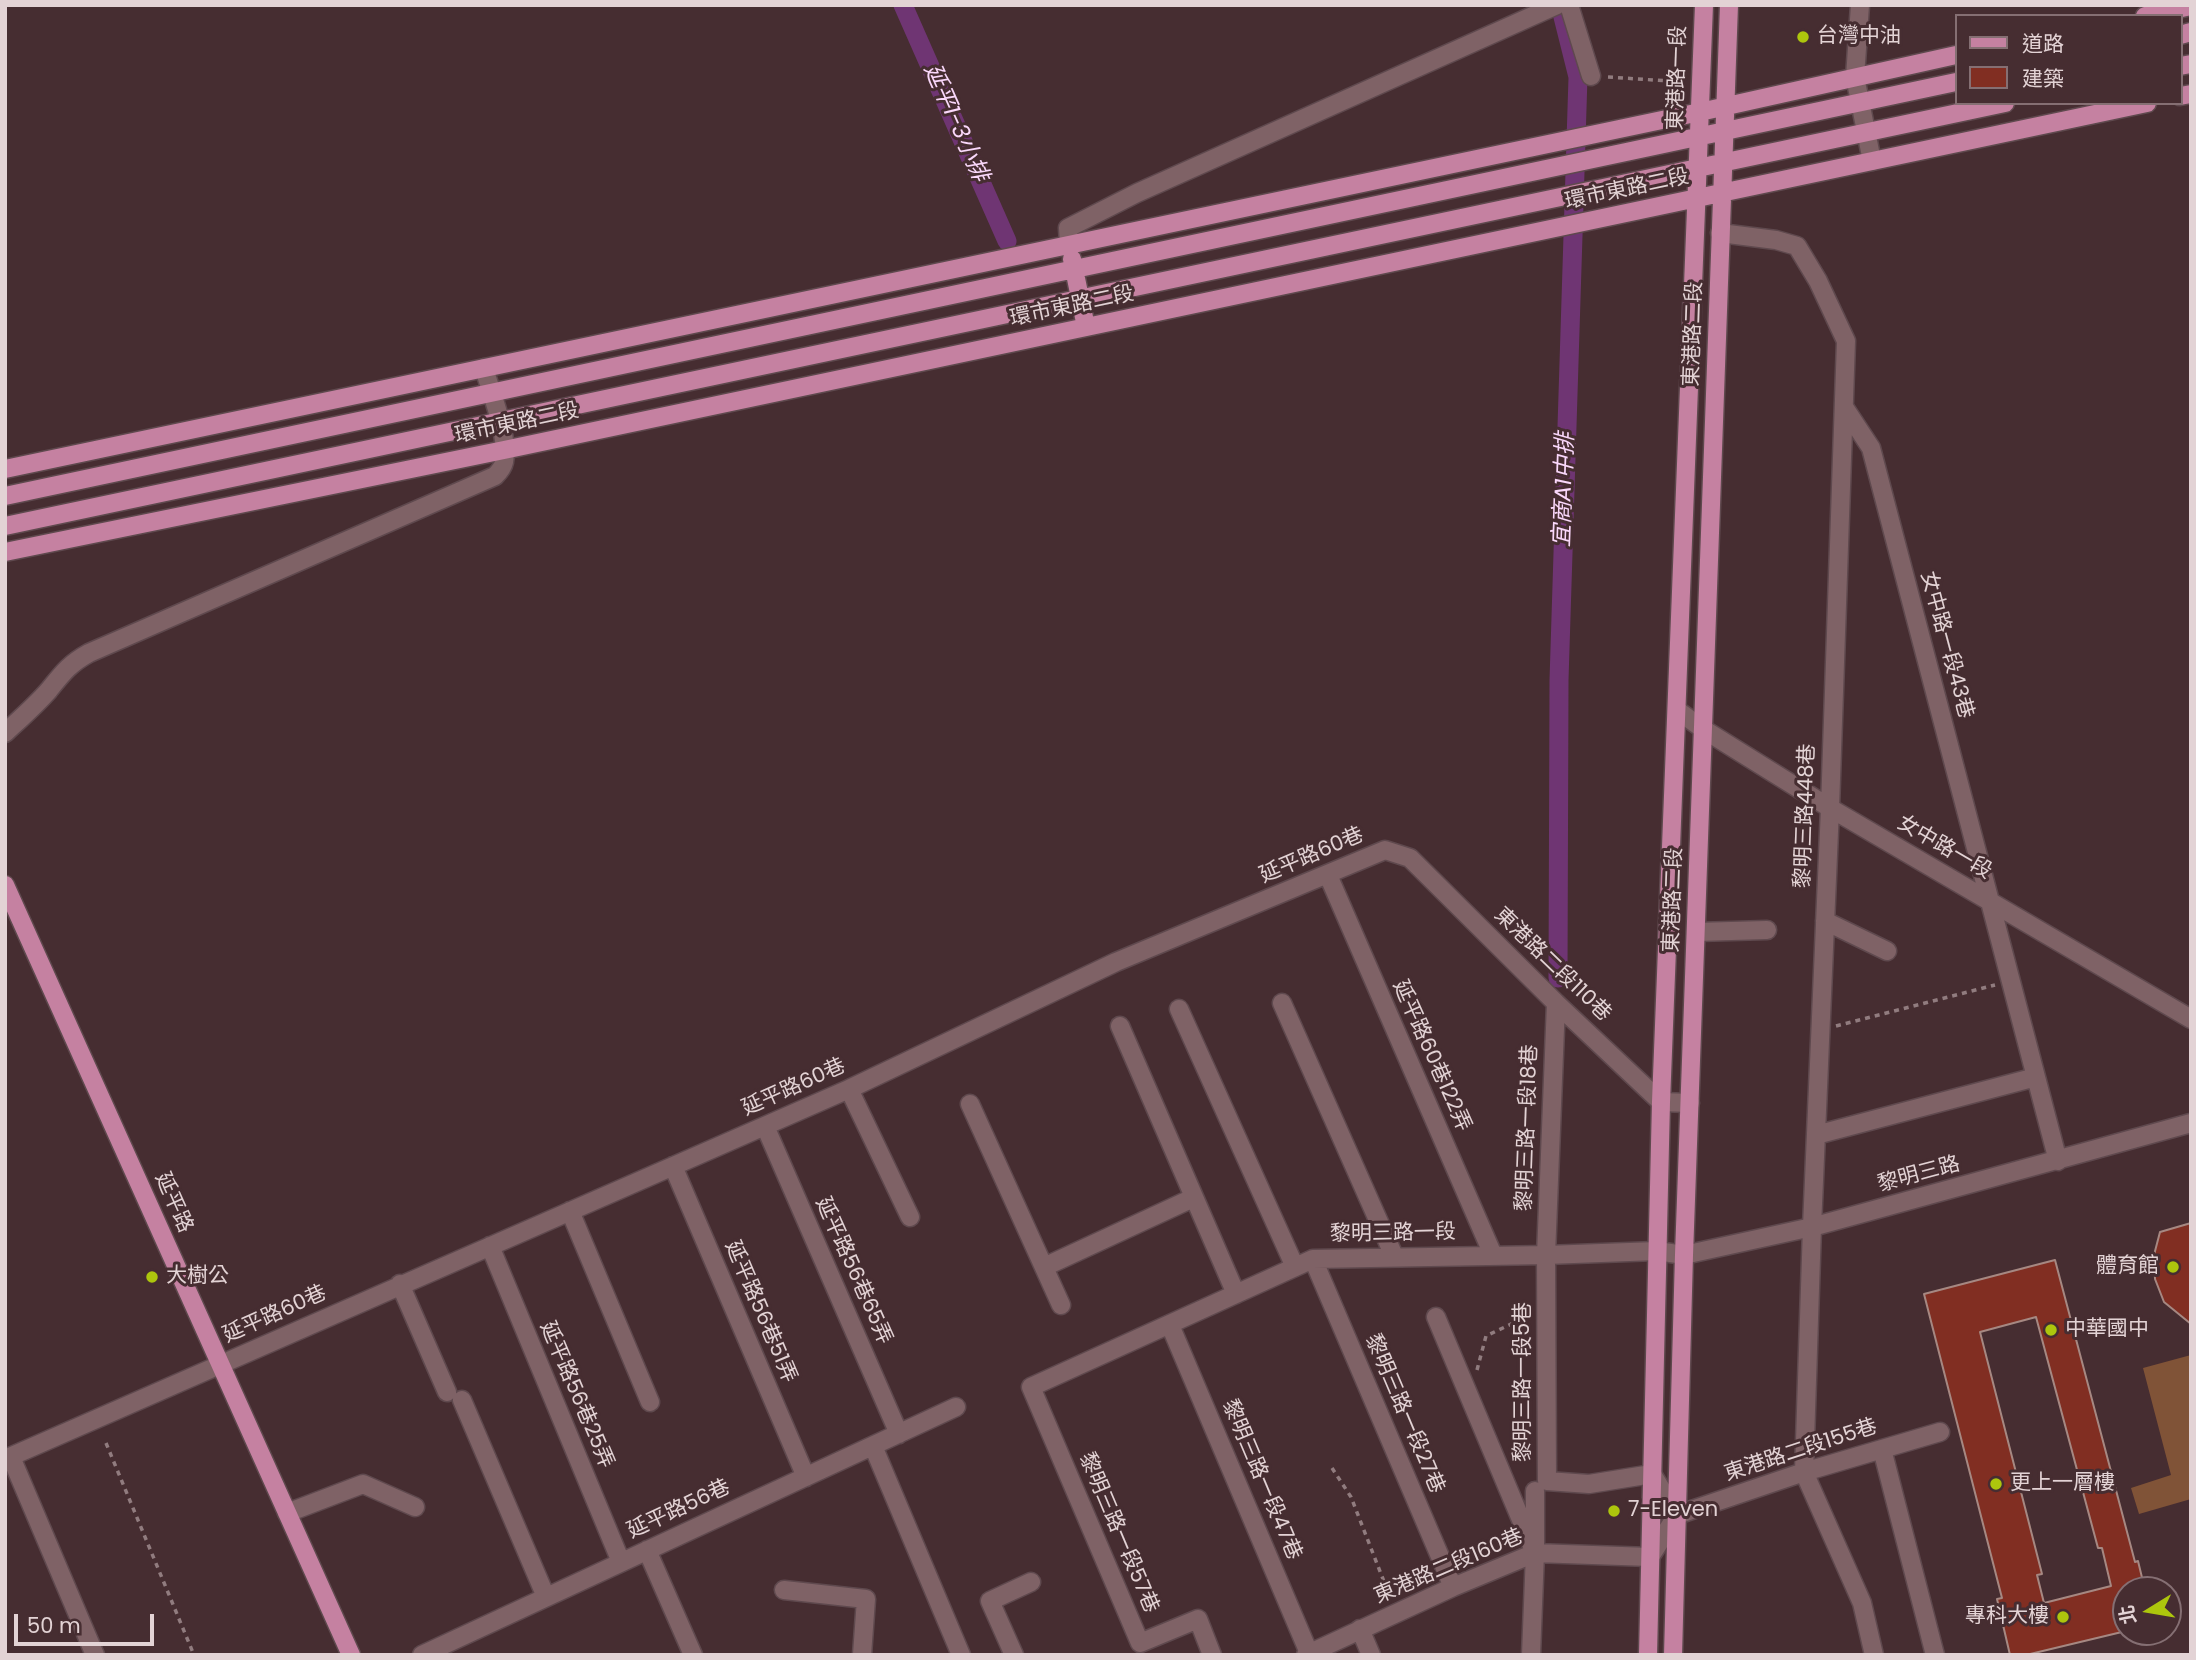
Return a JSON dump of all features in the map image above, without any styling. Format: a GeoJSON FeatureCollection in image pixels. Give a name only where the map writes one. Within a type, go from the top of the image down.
{"type":"FeatureCollection","features":[{"type":"Feature","properties":{"kind":"main road","name":"東港路一段"},"geometry":{"type":"LineString","coordinates":[[1698,152],[1704,5]]}},
{"type":"Feature","properties":{"kind":"main road"},"geometry":{"type":"LineString","coordinates":[[1723,147],[1728,5]]}},
{"type":"Feature","properties":{"kind":"main road"},"geometry":{"type":"LineString","coordinates":[[2154,14],[2191,6]]}},
{"type":"Feature","properties":{"kind":"main road"},"geometry":{"type":"LineString","coordinates":[[5,469],[1700,112],[1954,55]]}},
{"type":"Feature","properties":{"kind":"main road","name":"環市東路二段"},"geometry":{"type":"LineString","coordinates":[[5,526],[1080,299],[1723,147],[1860,102],[1954,82]]}},
{"type":"Feature","properties":{"kind":"main road","name":"環市東路二段"},"geometry":{"type":"LineString","coordinates":[[5,496],[1074,268],[1723,147],[1867,132],[1995,105]]}},
{"type":"Feature","properties":{"kind":"main road","name":"環市東路二段"},"geometry":{"type":"LineString","coordinates":[[5,552],[504,450],[2138,105]]}},
{"type":"Feature","properties":{"kind":"main road","name":"東港路二段"},"geometry":{"type":"LineString","coordinates":[[1673,1655],[1684,1255],[1723,147]]}},
{"type":"Feature","properties":{"kind":"main road","name":"東港路二段"},"geometry":{"type":"LineString","coordinates":[[1648,1655],[1661,1102],[1698,152]]}},
{"type":"Feature","properties":{"kind":"main road"},"geometry":{"type":"LineString","coordinates":[[1069,244],[1086,327]]}},
{"type":"Feature","properties":{"kind":"main road","name":"延平路"},"geometry":{"type":"LineString","coordinates":[[5,885],[351,1655]]}},
{"type":"Feature","properties":{"kind":"street"},"geometry":{"type":"LineString","coordinates":[[1569,5],[1591,76]]}},
{"type":"Feature","properties":{"kind":"street"},"geometry":{"type":"LineString","coordinates":[[1860,5],[1855,77],[1872,161]]}},
{"type":"Feature","properties":{"kind":"street"},"geometry":{"type":"LineString","coordinates":[[1069,244],[1068,228],[1137,193],[1552,6]]}},
{"type":"Feature","properties":{"kind":"street","name":"黎明三路448巷"},"geometry":{"type":"LineString","coordinates":[[1720,233],[1776,240],[1797,246],[1818,281],[1846,341],[1804,1472]]}},
{"type":"Feature","properties":{"kind":"street"},"geometry":{"type":"LineString","coordinates":[[5,733],[49,689],[60,674],[89,653],[495,476],[504,465],[504,450],[500,422],[484,368]]}},
{"type":"Feature","properties":{"kind":"street","name":"女中路一段43巷"},"geometry":{"type":"LineString","coordinates":[[1844,407],[1871,448],[2058,1161]]}},
{"type":"Feature","properties":{"kind":"street","name":"女中路一段"},"geometry":{"type":"LineString","coordinates":[[1677,710],[1703,729],[1830,807],[2191,1019]]}},
{"type":"Feature","properties":{"kind":"street","name":"東港路二段110巷"},"geometry":{"type":"LineString","coordinates":[[1385,850],[1410,858],[1556,1003],[1661,1102]]}},
{"type":"Feature","properties":{"kind":"street","name":"延平路60巷"},"geometry":{"type":"LineString","coordinates":[[8,1458],[849,1089],[1116,962],[1385,850]]}},
{"type":"Feature","properties":{"kind":"street","name":"延平路60巷122弄"},"geometry":{"type":"LineString","coordinates":[[1328,875],[1493,1255]]}},
{"type":"Feature","properties":{"kind":"street"},"geometry":{"type":"LineString","coordinates":[[1825,921],[1887,951]]}},
{"type":"Feature","properties":{"kind":"street"},"geometry":{"type":"LineString","coordinates":[[1696,932],[1768,930]]}},
{"type":"Feature","properties":{"kind":"street"},"geometry":{"type":"LineString","coordinates":[[1282,1003],[1394,1256]]}},
{"type":"Feature","properties":{"kind":"street","name":"黎明三路一段18巷"},"geometry":{"type":"LineString","coordinates":[[1546,1255],[1556,1003]]}},
{"type":"Feature","properties":{"kind":"street"},"geometry":{"type":"LineString","coordinates":[[1179,1009],[1295,1267]]}},
{"type":"Feature","properties":{"kind":"street"},"geometry":{"type":"LineString","coordinates":[[1119,1026],[1236,1294]]}},
{"type":"Feature","properties":{"kind":"street"},"geometry":{"type":"LineString","coordinates":[[1816,1135],[2036,1077]]}},
{"type":"Feature","properties":{"kind":"street"},"geometry":{"type":"LineString","coordinates":[[849,1089],[910,1216]]}},
{"type":"Feature","properties":{"kind":"street"},"geometry":{"type":"LineString","coordinates":[[1661,1102],[1690,1103]]}},
{"type":"Feature","properties":{"kind":"street"},"geometry":{"type":"LineString","coordinates":[[970,1104],[1061,1305]]}},
{"type":"Feature","properties":{"kind":"street","name":"黎明三路"},"geometry":{"type":"LineString","coordinates":[[1657,1251],[1684,1255],[1812,1227],[2191,1123]]}},
{"type":"Feature","properties":{"kind":"street","name":"延平路56巷65弄"},"geometry":{"type":"LineString","coordinates":[[765,1126],[899,1434]]}},
{"type":"Feature","properties":{"kind":"street","name":"延平路56巷51弄"},"geometry":{"type":"LineString","coordinates":[[673,1166],[806,1477]]}},
{"type":"Feature","properties":{"kind":"street"},"geometry":{"type":"LineString","coordinates":[[1044,1267],[1193,1198]]}},
{"type":"Feature","properties":{"kind":"street"},"geometry":{"type":"LineString","coordinates":[[570,1211],[650,1402]]}},
{"type":"Feature","properties":{"kind":"street","name":"延平路56巷25弄"},"geometry":{"type":"LineString","coordinates":[[489,1246],[621,1562]]}},
{"type":"Feature","properties":{"kind":"street","name":"黎明三路一段"},"geometry":{"type":"LineString","coordinates":[[1031,1387],[1313,1259],[1657,1251]]}},
{"type":"Feature","properties":{"kind":"street","name":"黎明三路一段5巷"},"geometry":{"type":"LineString","coordinates":[[1546,1255],[1547,1481],[1589,1484],[1652,1474]]}},
{"type":"Feature","properties":{"kind":"street","name":"黎明三路一段27巷"},"geometry":{"type":"LineString","coordinates":[[1313,1259],[1452,1587]]}},
{"type":"Feature","properties":{"kind":"street"},"geometry":{"type":"LineString","coordinates":[[400,1284],[546,1597]]}},
{"type":"Feature","properties":{"kind":"street"},"geometry":{"type":"LineString","coordinates":[[1436,1317],[1535,1553]]}},
{"type":"Feature","properties":{"kind":"street","name":"黎明三路一段47巷"},"geometry":{"type":"LineString","coordinates":[[1170,1325],[1308,1654]]}},
{"type":"Feature","properties":{"kind":"street","name":"黎明三路一段57巷"},"geometry":{"type":"LineString","coordinates":[[1031,1387],[1140,1643],[1198,1619],[1212,1655]]}},
{"type":"Feature","properties":{"kind":"street","name":"延平路56巷"},"geometry":{"type":"LineString","coordinates":[[422,1655],[956,1407]]}},
{"type":"Feature","properties":{"kind":"street","name":"東港路二段155巷"},"geometry":{"type":"LineString","coordinates":[[1677,1515],[1804,1472],[1940,1432]]}},
{"type":"Feature","properties":{"kind":"street"},"geometry":{"type":"LineString","coordinates":[[873,1446],[961,1655]]}},
{"type":"Feature","properties":{"kind":"street"},"geometry":{"type":"LineString","coordinates":[[1882,1449],[1935,1655]]}},
{"type":"Feature","properties":{"kind":"street"},"geometry":{"type":"LineString","coordinates":[[8,1458],[95,1655]]}},
{"type":"Feature","properties":{"kind":"street"},"geometry":{"type":"LineString","coordinates":[[1804,1472],[1862,1603],[1874,1655]]}},
{"type":"Feature","properties":{"kind":"street"},"geometry":{"type":"LineString","coordinates":[[1650,1558],[1677,1515],[1652,1474]]}},
{"type":"Feature","properties":{"kind":"street"},"geometry":{"type":"LineString","coordinates":[[287,1513],[363,1484],[415,1507]]}},
{"type":"Feature","properties":{"kind":"street"},"geometry":{"type":"LineString","coordinates":[[1531,1655],[1535,1491]]}},
{"type":"Feature","properties":{"kind":"street"},"geometry":{"type":"LineString","coordinates":[[647,1550],[693,1655]]}},
{"type":"Feature","properties":{"kind":"street","name":"東港路二段160巷"},"geometry":{"type":"LineString","coordinates":[[1308,1654],[1452,1587],[1535,1553],[1650,1558]]}},
{"type":"Feature","properties":{"kind":"street"},"geometry":{"type":"LineString","coordinates":[[1014,1655],[990,1601],[1031,1582]]}},
{"type":"Feature","properties":{"kind":"street"},"geometry":{"type":"LineString","coordinates":[[784,1590],[866,1599],[862,1655]]}},
{"type":"Feature","properties":{"kind":"street"},"geometry":{"type":"LineString","coordinates":[[1360,1629],[1371,1655]]}},
{"type":"Feature","properties":{"kind":"path"},"geometry":{"type":"LineString","coordinates":[[1591,76],[1700,84]]}},
{"type":"Feature","properties":{"kind":"path"},"geometry":{"type":"LineString","coordinates":[[1819,1030],[2010,981]]}},
{"type":"Feature","properties":{"kind":"path"},"geometry":{"type":"LineString","coordinates":[[1470,1395],[1486,1336],[1547,1307]]}},
{"type":"Feature","properties":{"kind":"path"},"geometry":{"type":"LineString","coordinates":[[106,1443],[194,1655]]}},
{"type":"Feature","properties":{"kind":"path"},"geometry":{"type":"LineString","coordinates":[[1332,1468],[1351,1497],[1396,1612]]}},
{"type":"Feature","properties":{"kind":"shaded area"},"geometry":{"type":"Polygon","coordinates":[[[2191,1355],[2191,1499],[2139,1514],[2131,1488],[2171,1475],[2143,1368],[2191,1355]]]}},
{"type":"Feature","properties":{"kind":"building","name":"體育館"},"geometry":{"type":"Polygon","coordinates":[[[2191,1223],[2191,1324],[2164,1302],[2155,1279],[2154,1255],[2160,1232],[2191,1223]]]}},
{"type":"Feature","properties":{"kind":"building"},"geometry":{"type":"Polygon","coordinates":[[[2055,1260],[2135,1562],[2138,1561],[2142,1576],[2112,1576],[2112,1634],[2026,1655],[2010,1655],[1997,1599],[2002,1598],[1924,1294],[2055,1260]],[[2036,1317],[1980,1332],[2042,1574],[2037,1575],[2044,1603],[2111,1586],[2102,1548],[2098,1548],[2036,1317]]]}},
{"type":"Feature","properties":{"kind":"waterway","name":"延平1-3小排"},"geometry":{"type":"LineString","coordinates":[[903,5],[1007,241]]}},
{"type":"Feature","properties":{"kind":"waterway","name":"宜商A1中排"},"geometry":{"type":"LineString","coordinates":[[1558,978],[1559,680],[1578,77],[1560,5]]}},
{"type":"Feature","properties":{"kind":"place","name":"台灣中油"},"geometry":{"type":"Point","coordinates":[1803,37]}},
{"type":"Feature","properties":{"kind":"place","name":"體育館"},"geometry":{"type":"Point","coordinates":[2173,1267]}},
{"type":"Feature","properties":{"kind":"place","name":"大樹公"},"geometry":{"type":"Point","coordinates":[152,1277]}},
{"type":"Feature","properties":{"kind":"place","name":"中華國中"},"geometry":{"type":"Point","coordinates":[2051,1330]}},
{"type":"Feature","properties":{"kind":"place","name":"更上一層樓"},"geometry":{"type":"Point","coordinates":[1996,1484]}},
{"type":"Feature","properties":{"kind":"place","name":"7-Eleven"},"geometry":{"type":"Point","coordinates":[1614,1511]}},
{"type":"Feature","properties":{"kind":"place","name":"專科大樓"},"geometry":{"type":"Point","coordinates":[2063,1617]}}]}
